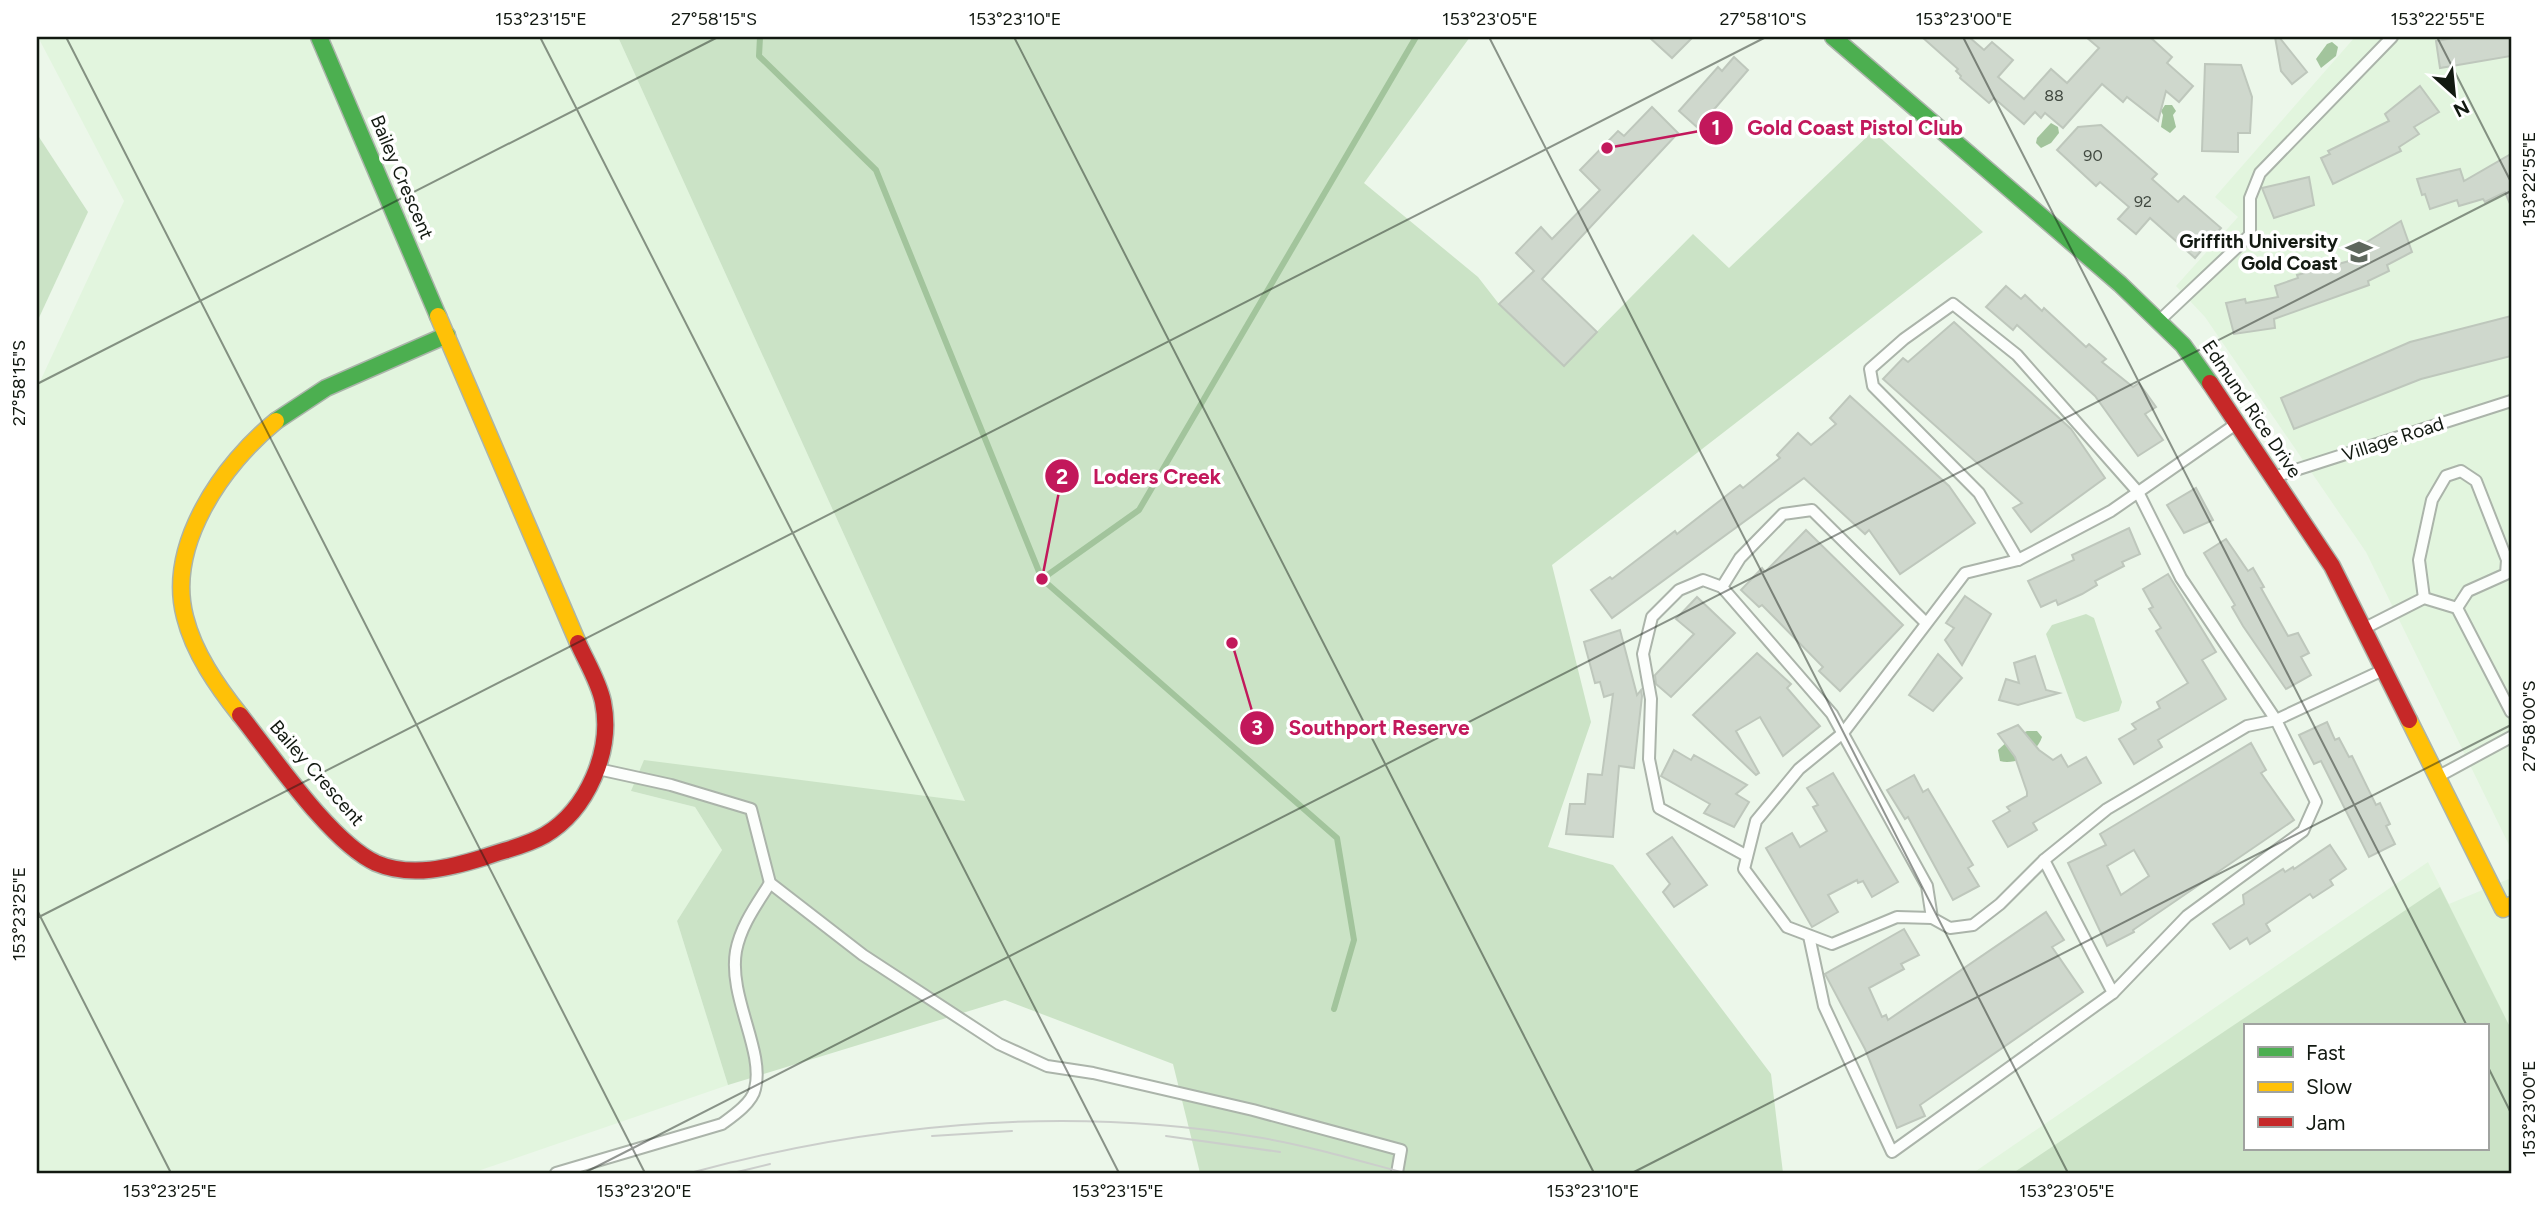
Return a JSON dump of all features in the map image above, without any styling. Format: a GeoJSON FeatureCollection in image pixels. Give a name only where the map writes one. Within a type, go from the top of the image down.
{"type":"FeatureCollection","features":[{"type":"Feature","properties":{"kind":"street","name":"Bailey Crescent"},"geometry":{"type":"LineString","coordinates":[[319,37],[447,335],[603,701],[606,725],[598,769],[574,809],[544,836],[441,870],[388,868],[363,855],[336,832],[242,718],[194,644],[180,593],[183,568],[208,500],[244,452],[294,406],[447,335]]}},
{"type":"Feature","properties":{"kind":"street","name":"Edmund Rice Drive"},"geometry":{"type":"LineString","coordinates":[[1833,37],[2120,284],[2183,345],[2332,566],[2382,670],[2507,907]]}},
{"type":"Feature","properties":{"kind":"lane"},"geometry":{"type":"LineString","coordinates":[[2159,321],[2250,235],[2250,198],[2260,173],[2392,37]]}},
{"type":"Feature","properties":{"kind":"lane"},"geometry":{"type":"LineString","coordinates":[[1810,936],[1824,1006],[1892,1152],[2113,993],[2187,916],[2303,831],[2316,802],[2276,720],[2181,578],[2138,492],[2017,355],[1952,304],[1904,339],[1870,369],[1874,386],[1979,493],[2018,560]]}},
{"type":"Feature","properties":{"kind":"lane","name":"Village Road"},"geometry":{"type":"LineString","coordinates":[[2274,477],[2511,401]]}},
{"type":"Feature","properties":{"kind":"lane"},"geometry":{"type":"LineString","coordinates":[[2238,423],[2111,511],[2018,560],[1965,573],[1843,733],[1799,769],[1756,821],[1744,869],[1787,928],[1832,944],[1897,917],[1931,918],[1950,928],[1973,925],[2000,904],[2044,860],[2107,809],[2247,726],[2276,720],[2382,670]]}},
{"type":"Feature","properties":{"kind":"lane"},"geometry":{"type":"LineString","coordinates":[[2424,598],[2419,560],[2432,500],[2446,476],[2461,471],[2476,481],[2507,559],[2506,574],[2468,591],[2457,608]]}},
{"type":"Feature","properties":{"kind":"lane"},"geometry":{"type":"LineString","coordinates":[[1722,587],[1740,558],[1783,514],[1812,510],[1925,622]]}},
{"type":"Feature","properties":{"kind":"lane"},"geometry":{"type":"LineString","coordinates":[[1747,856],[1659,808],[1649,759],[1651,699],[1643,654],[1652,617],[1679,590],[1703,580],[1722,587],[1832,713],[1927,886],[1931,918]]}},
{"type":"Feature","properties":{"kind":"lane"},"geometry":{"type":"LineString","coordinates":[[2362,629],[2424,598],[2457,608],[2511,712]]}},
{"type":"Feature","properties":{"kind":"lane"},"geometry":{"type":"LineString","coordinates":[[2437,777],[2511,737]]}},
{"type":"Feature","properties":{"kind":"lane"},"geometry":{"type":"LineString","coordinates":[[598,769],[671,785],[751,809],[770,883],[863,955],[999,1044],[1047,1066],[1093,1073],[1226,1104],[1401,1150],[1397,1173]]}},
{"type":"Feature","properties":{"kind":"lane"},"geometry":{"type":"LineString","coordinates":[[2044,860],[2113,993]]}},
{"type":"Feature","properties":{"kind":"lane"},"geometry":{"type":"LineString","coordinates":[[556,1173],[723,1124],[742,1108],[755,1090],[754,1054],[735,975],[737,950],[746,922],[770,883]]}},
{"type":"Feature","properties":{"kind":"shaded area"},"geometry":{"type":"Polygon","coordinates":[[[38,37],[618,37],[965,801],[631,791],[695,807],[722,850],[677,921],[728,1085],[472,1173],[37,1173],[37,388],[124,201],[38,37]]]}},
{"type":"Feature","properties":{"kind":"shaded area"},"geometry":{"type":"Polygon","coordinates":[[[618,37],[1470,37],[1364,183],[1478,277],[1499,304],[1564,365],[1693,234],[1729,268],[1873,131],[1983,232],[1552,565],[1591,722],[1548,847],[1613,865],[1771,1074],[1783,1173],[1200,1173],[1173,1064],[1005,1000],[728,1085],[677,921],[722,850],[695,807],[631,791],[644,760],[965,801],[618,37]]]}},
{"type":"Feature","properties":{"kind":"shaded area","name":"Griffith University Gold Coast"},"geometry":{"type":"Polygon","coordinates":[[[2355,37],[2511,37],[2511,849],[2366,552],[2205,317],[2176,286],[2238,217],[2215,197],[2355,37]]]}},
{"type":"Feature","properties":{"kind":"shaded area"},"geometry":{"type":"Polygon","coordinates":[[[2332,42],[2338,47],[2336,56],[2321,68],[2316,59],[2327,44],[2332,42]]]}},
{"type":"Feature","properties":{"kind":"shaded area"},"geometry":{"type":"Polygon","coordinates":[[[2165,105],[2172,105],[2176,111],[2173,115],[2176,127],[2170,133],[2161,127],[2161,111],[2165,105]]]}},
{"type":"Feature","properties":{"kind":"shaded area"},"geometry":{"type":"Polygon","coordinates":[[[2051,123],[2058,127],[2059,133],[2051,143],[2041,148],[2036,143],[2037,138],[2051,123]]]}},
{"type":"Feature","properties":{"kind":"shaded area"},"geometry":{"type":"Polygon","coordinates":[[[37,134],[88,212],[37,322],[37,134]]]}},
{"type":"Feature","properties":{"kind":"shaded area"},"geometry":{"type":"Polygon","coordinates":[[[2086,614],[2094,618],[2122,702],[2119,711],[2084,722],[2076,718],[2046,634],[2052,625],[2086,614]]]}},
{"type":"Feature","properties":{"kind":"shaded area"},"geometry":{"type":"Polygon","coordinates":[[[2027,731],[2037,731],[2042,737],[2035,748],[2019,760],[2000,761],[1998,750],[2010,739],[2027,731]]]}},
{"type":"Feature","properties":{"kind":"shaded area"},"geometry":{"type":"Polygon","coordinates":[[[2428,862],[2449,904],[2511,878],[2511,1173],[1973,1173],[2428,862]]]}},
{"type":"Feature","properties":{"kind":"shaded area"},"geometry":{"type":"Polygon","coordinates":[[[2440,887],[2511,1029],[2511,1173],[2013,1173],[2440,887]]]}},
{"type":"Feature","properties":{"kind":"building"},"geometry":{"type":"Polygon","coordinates":[[[1649,37],[1693,37],[1672,58],[1649,37]]]}},
{"type":"Feature","properties":{"kind":"building"},"geometry":{"type":"Polygon","coordinates":[[[1922,37],[1969,37],[1984,50],[1992,42],[2013,60],[1998,77],[2024,99],[2051,69],[2067,83],[2099,48],[2086,37],[2150,37],[2172,57],[2167,63],[2193,86],[2179,102],[2166,91],[2158,121],[2127,97],[2123,102],[2102,84],[2063,128],[2045,113],[2041,118],[2035,112],[2024,124],[1994,98],[1989,103],[1960,78],[1956,71],[1958,69],[1922,37]]]}},
{"type":"Feature","properties":{"kind":"building"},"geometry":{"type":"Polygon","coordinates":[[[2275,37],[2279,37],[2307,72],[2292,84],[2281,71],[2275,37]]]}},
{"type":"Feature","properties":{"kind":"building"},"geometry":{"type":"Polygon","coordinates":[[[2459,37],[2511,37],[2511,56],[2440,68],[2436,41],[2459,37]]]}},
{"type":"Feature","properties":{"kind":"building"},"geometry":{"type":"Polygon","coordinates":[[[1734,57],[1748,70],[1698,128],[1679,111],[1718,67],[1722,71],[1734,57]]]}},
{"type":"Feature","properties":{"kind":"building"},"geometry":{"type":"Polygon","coordinates":[[[2205,64],[2241,65],[2252,97],[2250,133],[2238,133],[2238,152],[2202,151],[2205,64]]]}},
{"type":"Feature","properties":{"kind":"building"},"geometry":{"type":"Polygon","coordinates":[[[2420,86],[2439,112],[2414,127],[2419,134],[2399,147],[2401,151],[2333,184],[2321,158],[2330,154],[2328,151],[2389,121],[2385,114],[2420,86]]]}},
{"type":"Feature","properties":{"kind":"building"},"geometry":{"type":"Polygon","coordinates":[[[1652,107],[1678,133],[1542,279],[1597,332],[1564,366],[1499,304],[1534,271],[1516,253],[1541,227],[1552,239],[1600,190],[1580,170],[1618,131],[1624,136],[1652,107]]]}},
{"type":"Feature","properties":{"kind":"building"},"geometry":{"type":"Polygon","coordinates":[[[2101,125],[2157,174],[2152,179],[2178,202],[2184,196],[2221,228],[2195,258],[2150,218],[2136,234],[2118,219],[2129,207],[2100,182],[2096,186],[2057,150],[2078,127],[2101,125]]]}},
{"type":"Feature","properties":{"kind":"building"},"geometry":{"type":"Polygon","coordinates":[[[2511,154],[2511,206],[2505,192],[2485,202],[2483,199],[2459,206],[2457,200],[2430,209],[2425,194],[2422,195],[2417,179],[2460,169],[2464,181],[2511,154]]]}},
{"type":"Feature","properties":{"kind":"building"},"geometry":{"type":"Polygon","coordinates":[[[2309,177],[2314,205],[2274,218],[2262,188],[2309,177]]]}},
{"type":"Feature","properties":{"kind":"building"},"geometry":{"type":"Polygon","coordinates":[[[2401,221],[2412,252],[2387,265],[2389,271],[2368,281],[2369,285],[2274,319],[2275,328],[2234,334],[2226,303],[2245,299],[2246,303],[2278,297],[2275,286],[2298,278],[2297,275],[2368,256],[2362,245],[2401,221]]]}},
{"type":"Feature","properties":{"kind":"building"},"geometry":{"type":"Polygon","coordinates":[[[2006,286],[2021,299],[2025,295],[2042,311],[2044,308],[2086,347],[2089,344],[2106,359],[2102,362],[2133,387],[2139,383],[2156,407],[2145,414],[2163,440],[2138,456],[2095,396],[2017,325],[2013,330],[1986,307],[2006,286]]]}},
{"type":"Feature","properties":{"kind":"building"},"geometry":{"type":"Polygon","coordinates":[[[2511,316],[2511,356],[2421,379],[2294,429],[2281,398],[2410,342],[2511,316]]]}},
{"type":"Feature","properties":{"kind":"building"},"geometry":{"type":"Polygon","coordinates":[[[1954,322],[2071,429],[2105,478],[2031,532],[2013,508],[2022,503],[1883,379],[1903,358],[1908,362],[1954,322]]]}},
{"type":"Feature","properties":{"kind":"building"},"geometry":{"type":"Polygon","coordinates":[[[1850,396],[1949,486],[1975,523],[1900,574],[1869,530],[1865,534],[1804,478],[1612,618],[1591,590],[1610,577],[1612,579],[1675,531],[1677,534],[1740,485],[1743,488],[1780,458],[1777,455],[1798,433],[1811,445],[1836,424],[1830,418],[1850,396]]]}},
{"type":"Feature","properties":{"kind":"building"},"geometry":{"type":"Polygon","coordinates":[[[2196,488],[2213,520],[2184,533],[2167,505],[2196,488]]]}},
{"type":"Feature","properties":{"kind":"building"},"geometry":{"type":"Polygon","coordinates":[[[2129,528],[2140,554],[2122,562],[2124,566],[2095,581],[2097,585],[2082,594],[2058,605],[2056,600],[2041,607],[2028,581],[2074,560],[2072,555],[2129,528]]]}},
{"type":"Feature","properties":{"kind":"building"},"geometry":{"type":"Polygon","coordinates":[[[1806,530],[1903,625],[1840,691],[1819,671],[1823,667],[1762,605],[1759,607],[1741,590],[1762,568],[1765,572],[1806,530]]]}},
{"type":"Feature","properties":{"kind":"building"},"geometry":{"type":"Polygon","coordinates":[[[2226,539],[2248,571],[2253,568],[2288,636],[2298,633],[2309,653],[2301,657],[2311,675],[2286,689],[2243,626],[2232,607],[2235,605],[2204,553],[2226,539]]]}},
{"type":"Feature","properties":{"kind":"building"},"geometry":{"type":"Polygon","coordinates":[[[2168,574],[2216,652],[2202,660],[2226,699],[2158,740],[2162,747],[2134,764],[2119,739],[2136,729],[2132,724],[2160,708],[2157,702],[2188,683],[2156,631],[2161,628],[2149,609],[2153,607],[2143,589],[2168,574]]]}},
{"type":"Feature","properties":{"kind":"building"},"geometry":{"type":"Polygon","coordinates":[[[1965,596],[1991,614],[1962,665],[1945,640],[1954,628],[1946,623],[1965,596]]]}},
{"type":"Feature","properties":{"kind":"building"},"geometry":{"type":"Polygon","coordinates":[[[1697,597],[1735,633],[1671,697],[1656,684],[1655,675],[1694,634],[1676,619],[1697,597]]]}},
{"type":"Feature","properties":{"kind":"building"},"geometry":{"type":"Polygon","coordinates":[[[1620,630],[1637,695],[1641,690],[1642,696],[1634,768],[1619,766],[1613,837],[1566,834],[1570,804],[1585,804],[1588,774],[1602,775],[1613,694],[1604,697],[1600,682],[1595,683],[1584,642],[1620,630]]]}},
{"type":"Feature","properties":{"kind":"building"},"geometry":{"type":"Polygon","coordinates":[[[1757,653],[1791,684],[1787,688],[1820,726],[1783,756],[1760,717],[1736,731],[1759,773],[1756,775],[1693,715],[1757,653]]]}},
{"type":"Feature","properties":{"kind":"building"},"geometry":{"type":"Polygon","coordinates":[[[1938,654],[1962,678],[1933,711],[1909,695],[1938,654]]]}},
{"type":"Feature","properties":{"kind":"building"},"geometry":{"type":"Polygon","coordinates":[[[2035,656],[2046,690],[2059,693],[2018,705],[1999,700],[2006,679],[2019,683],[2014,663],[2035,656]]]}},
{"type":"Feature","properties":{"kind":"building"},"geometry":{"type":"Polygon","coordinates":[[[2327,722],[2335,740],[2339,738],[2349,757],[2352,756],[2376,805],[2380,803],[2390,824],[2386,826],[2395,844],[2369,857],[2321,761],[2314,764],[2299,735],[2327,722]]]}},
{"type":"Feature","properties":{"kind":"building"},"geometry":{"type":"Polygon","coordinates":[[[2018,725],[2039,750],[2053,760],[2061,755],[2068,767],[2086,757],[2101,783],[2033,823],[2037,830],[2008,847],[1993,821],[2010,811],[2007,807],[2027,796],[2027,792],[2015,757],[1998,734],[2018,725]]]}},
{"type":"Feature","properties":{"kind":"building"},"geometry":{"type":"Polygon","coordinates":[[[2251,743],[2266,770],[2261,773],[2294,820],[2133,930],[2134,932],[2107,946],[2068,863],[2106,845],[2100,834],[2251,743]],[[2134,850],[2107,866],[2121,895],[2149,876],[2134,850]]]}},
{"type":"Feature","properties":{"kind":"building"},"geometry":{"type":"Polygon","coordinates":[[[1674,750],[1691,760],[1694,755],[1747,785],[1736,794],[1749,802],[1734,827],[1704,813],[1710,804],[1661,776],[1674,750]]]}},
{"type":"Feature","properties":{"kind":"building"},"geometry":{"type":"Polygon","coordinates":[[[1833,773],[1898,882],[1872,897],[1863,881],[1858,883],[1857,880],[1828,895],[1838,912],[1812,927],[1766,848],[1792,833],[1800,847],[1827,831],[1813,807],[1818,805],[1807,788],[1833,773]]]}},
{"type":"Feature","properties":{"kind":"building"},"geometry":{"type":"Polygon","coordinates":[[[1914,775],[1923,792],[1928,789],[1973,865],[1968,868],[1979,886],[1953,900],[1908,817],[1905,819],[1887,790],[1914,775]]]}},
{"type":"Feature","properties":{"kind":"building"},"geometry":{"type":"Polygon","coordinates":[[[1672,837],[1707,885],[1674,907],[1663,892],[1670,884],[1647,854],[1672,837]]]}},
{"type":"Feature","properties":{"kind":"building"},"geometry":{"type":"Polygon","coordinates":[[[2330,845],[2346,869],[2330,880],[2333,885],[2313,898],[2310,894],[2266,924],[2270,931],[2250,944],[2247,938],[2230,949],[2213,924],[2244,904],[2243,895],[2283,869],[2285,872],[2293,867],[2294,869],[2330,845]]]}},
{"type":"Feature","properties":{"kind":"building"},"geometry":{"type":"Polygon","coordinates":[[[2046,912],[2064,940],[2052,947],[2083,992],[1920,1105],[1925,1116],[1897,1128],[1865,1049],[1825,974],[1904,929],[1919,955],[1901,964],[1904,969],[1869,988],[1882,1017],[1886,1015],[1888,1020],[2046,912]]]}},
{"type":"Feature","properties":{"kind":"waterway"},"geometry":{"type":"LineString","coordinates":[[760,37],[759,56],[876,170],[1042,579],[1337,838],[1354,940],[1334,1009]]}},
{"type":"Feature","properties":{"kind":"waterway"},"geometry":{"type":"LineString","coordinates":[[1042,579],[1139,510],[1416,37]]}},
{"type":"Feature","properties":{"kind":"tram line"},"geometry":{"type":"LineString","coordinates":[[690,1173],[760,1156],[900,1131],[1042,1121],[1184,1127],[1256,1137],[1312,1148],[1405,1173]]}},
{"type":"Feature","properties":{"kind":"tram line"},"geometry":{"type":"LineString","coordinates":[[932,1136],[1012,1131]]}},
{"type":"Feature","properties":{"kind":"tram line"},"geometry":{"type":"LineString","coordinates":[[1166,1136],[1280,1152]]}},
{"type":"Feature","properties":{"kind":"tram line"},"geometry":{"type":"LineString","coordinates":[[733,1173],[770,1164]]}},
{"type":"Feature","properties":{"kind":"traffic: fast"},"geometry":{"type":"LineString","coordinates":[[319,37],[438,316]]}},
{"type":"Feature","properties":{"kind":"traffic: fast"},"geometry":{"type":"LineString","coordinates":[[1833,37],[2120,284],[2183,345],[2210,383]]}},
{"type":"Feature","properties":{"kind":"traffic: fast"},"geometry":{"type":"LineString","coordinates":[[276,421],[326,388],[447,335]]}},
{"type":"Feature","properties":{"kind":"traffic: slow"},"geometry":{"type":"LineString","coordinates":[[438,316],[578,643]]}},
{"type":"Feature","properties":{"kind":"traffic: slow"},"geometry":{"type":"LineString","coordinates":[[240,715],[207,669],[189,630],[181,590],[184,562],[191,535],[219,483],[256,439],[276,421]]}},
{"type":"Feature","properties":{"kind":"traffic: slow"},"geometry":{"type":"LineString","coordinates":[[2409,720],[2503,909],[2511,905]]}},
{"type":"Feature","properties":{"kind":"traffic: jam"},"geometry":{"type":"LineString","coordinates":[[2210,383],[2332,566],[2409,720]]}},
{"type":"Feature","properties":{"kind":"traffic: jam"},"geometry":{"type":"LineString","coordinates":[[240,715],[321,817],[358,852],[389,868],[417,871],[444,868],[538,839],[560,824],[584,795],[594,778],[600,759],[605,721],[599,687],[578,643]]}},
{"type":"Feature","properties":{"kind":"place","name":"Gold Coast Pistol Club"},"geometry":{"type":"Point","coordinates":[1607,148]}},
{"type":"Feature","properties":{"kind":"place","name":"Griffith University Gold Coast"},"geometry":{"type":"Point","coordinates":[2359,252]}},
{"type":"Feature","properties":{"kind":"place","name":"Loders Creek"},"geometry":{"type":"Point","coordinates":[1042,579]}},
{"type":"Feature","properties":{"kind":"place","name":"Southport Reserve"},"geometry":{"type":"Point","coordinates":[1232,643]}}]}
